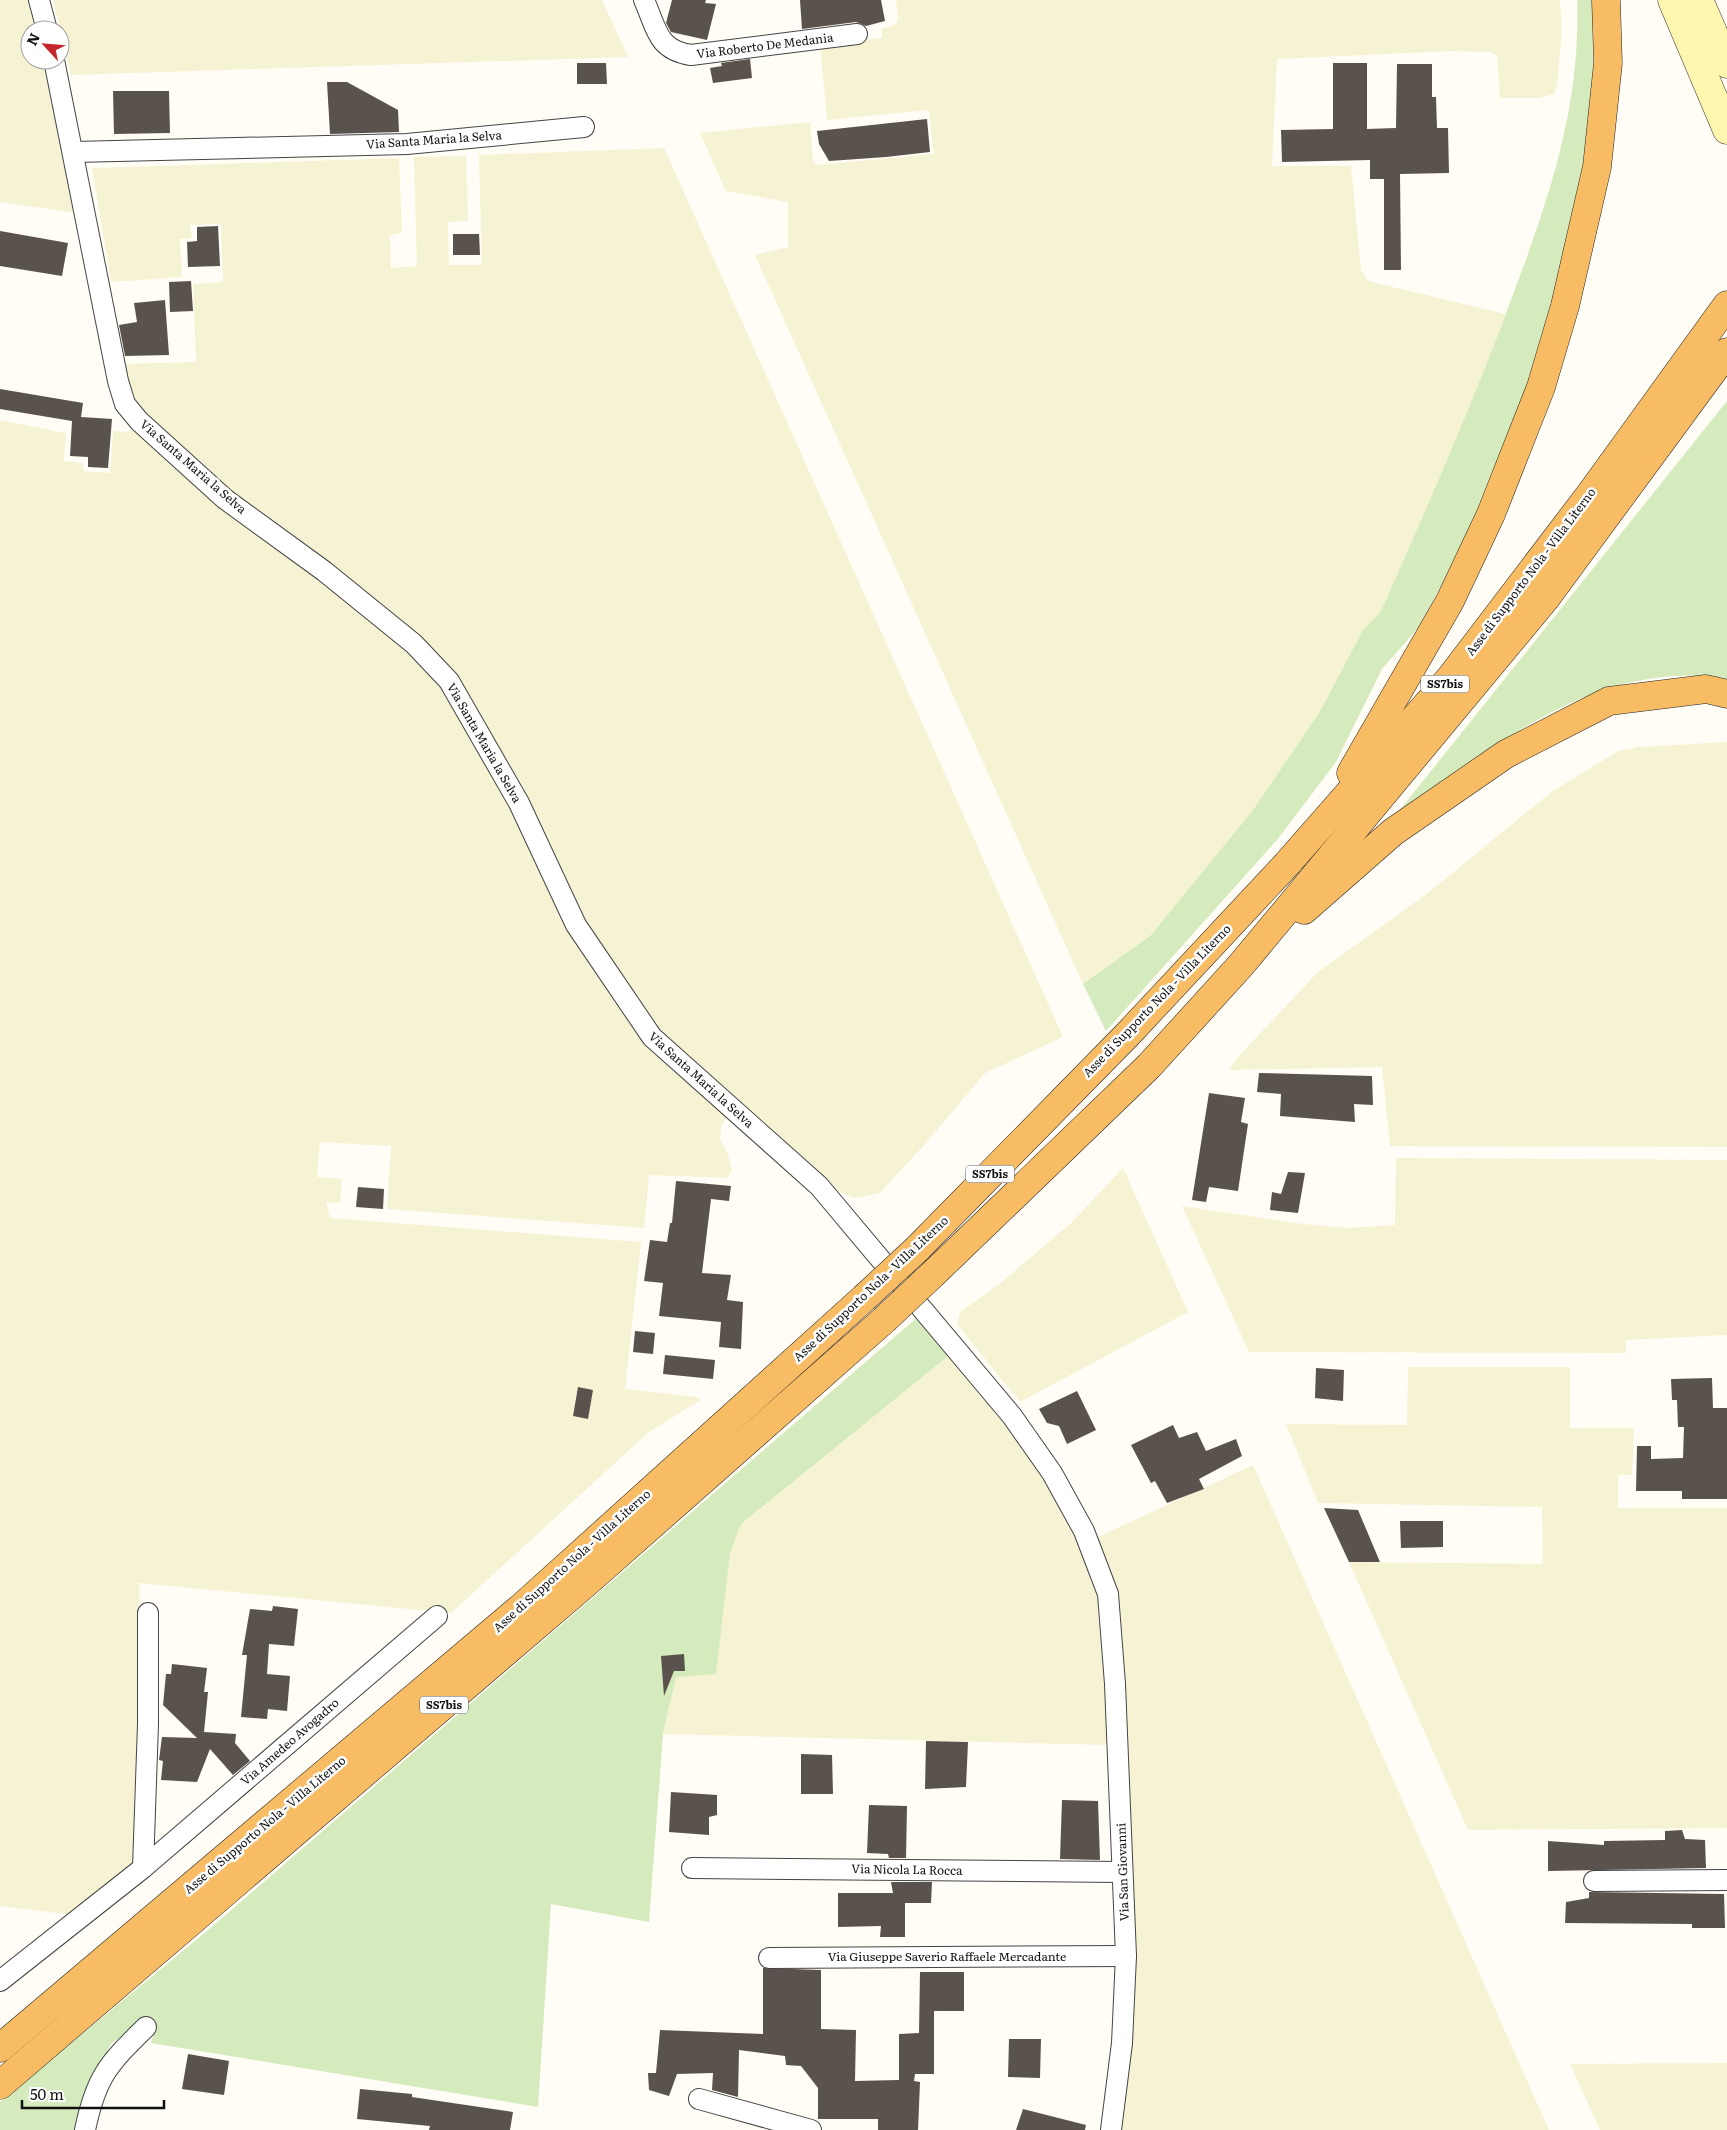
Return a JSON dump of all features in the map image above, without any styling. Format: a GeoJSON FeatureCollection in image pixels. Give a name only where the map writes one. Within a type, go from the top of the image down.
{"type":"FeatureCollection","features":[{"type":"Feature","properties":{"kind":"highway"},"geometry":{"type":"LineString","coordinates":[[1286,865],[1349,776],[1450,600],[1491,514],[1541,387],[1565,306],[1598,167],[1608,63],[1606,0]]}},
{"type":"Feature","properties":{"kind":"highway","name":"Asse di Supporto Nola - Villa Literno"},"geometry":{"type":"LineString","coordinates":[[0,2048],[524,1605],[917,1249],[1128,1033],[1286,865],[1451,677],[1591,493],[1726,306]]}},
{"type":"Feature","properties":{"kind":"highway","name":"Asse di Supporto Nola - Villa Literno"},"geometry":{"type":"LineString","coordinates":[[0,2085],[586,1583],[884,1320],[1086,1130],[1149,1066],[1241,965],[1546,598],[1727,352]]}},
{"type":"Feature","properties":{"kind":"highway"},"geometry":{"type":"LineString","coordinates":[[1241,965],[1393,832],[1506,754],[1609,702],[1706,689],[1727,694]]}},
{"type":"Feature","properties":{"kind":"main road"},"geometry":{"type":"LineString","coordinates":[[1672,0],[1727,130]]}},
{"type":"Feature","properties":{"kind":"main road"},"geometry":{"type":"LineString","coordinates":[[1699,0],[1727,64]]}},
{"type":"Feature","properties":{"kind":"street"},"geometry":{"type":"LineString","coordinates":[[39,0],[44,20]]}},
{"type":"Feature","properties":{"kind":"street","name":"Via Roberto De Medania"},"geometry":{"type":"LineString","coordinates":[[644,0],[665,46],[683,54],[692,55],[857,34]]}},
{"type":"Feature","properties":{"kind":"street","name":"Via Santa Maria la Selva"},"geometry":{"type":"LineString","coordinates":[[56,70],[118,381],[125,404],[139,421],[225,499],[332,578],[414,644],[449,681],[519,804],[576,925],[652,1037],[819,1186],[1012,1416],[1052,1473],[1084,1531],[1108,1594],[1110,1613]]}},
{"type":"Feature","properties":{"kind":"street","name":"Via Santa Maria la Selva"},"geometry":{"type":"LineString","coordinates":[[74,152],[407,144],[584,128]]}},
{"type":"Feature","properties":{"kind":"street"},"geometry":{"type":"LineString","coordinates":[[143,1868],[148,1724],[148,1613]]}},
{"type":"Feature","properties":{"kind":"street","name":"Via San Giovanni"},"geometry":{"type":"LineString","coordinates":[[1110,1613],[1116,1694],[1126,1956],[1122,2043],[1111,2130]]}},
{"type":"Feature","properties":{"kind":"street","name":"Via Amedeo Avogadro"},"geometry":{"type":"LineString","coordinates":[[0,1981],[143,1868],[437,1616]]}},
{"type":"Feature","properties":{"kind":"street","name":"Via Nicola La Rocca"},"geometry":{"type":"LineString","coordinates":[[692,1868],[1122,1872]]}},
{"type":"Feature","properties":{"kind":"street"},"geometry":{"type":"LineString","coordinates":[[1594,1881],[1727,1880]]}},
{"type":"Feature","properties":{"kind":"street","name":"Via Giuseppe Saverio Raffaele Mercadante"},"geometry":{"type":"LineString","coordinates":[[769,1958],[1126,1956]]}},
{"type":"Feature","properties":{"kind":"street"},"geometry":{"type":"LineString","coordinates":[[85,2130],[96,2090],[104,2072],[113,2058],[146,2027]]}},
{"type":"Feature","properties":{"kind":"street"},"geometry":{"type":"LineString","coordinates":[[699,2099],[811,2130]]}},
{"type":"Feature","properties":{"kind":"shaded area"},"geometry":{"type":"Polygon","coordinates":[[[0,0],[32,0],[37,20],[20,20],[20,70],[48,70],[77,213],[0,202],[0,0]]]}},
{"type":"Feature","properties":{"kind":"shaded area"},"geometry":{"type":"Polygon","coordinates":[[[53,0],[602,0],[628,57],[71,75],[70,20],[58,20],[53,0]]]}},
{"type":"Feature","properties":{"kind":"shaded area"},"geometry":{"type":"Polygon","coordinates":[[[896,0],[1560,0],[1562,32],[1557,85],[1554,94],[1539,98],[1500,98],[1497,55],[1490,52],[1451,51],[1277,59],[1272,166],[1351,166],[1361,270],[1368,281],[1505,314],[1479,389],[1381,611],[1363,630],[1319,713],[1253,810],[1151,935],[1083,984],[755,255],[788,247],[788,202],[726,191],[700,133],[810,122],[813,161],[817,165],[934,154],[929,110],[827,120],[820,44],[882,38],[882,29],[896,24],[898,17],[896,0]]]}},
{"type":"Feature","properties":{"kind":"shaded area"},"geometry":{"type":"Polygon","coordinates":[[[664,148],[1063,1037],[985,1073],[925,1144],[880,1193],[855,1198],[832,1189],[657,1029],[612,972],[459,690],[237,504],[148,425],[131,395],[121,364],[196,362],[193,284],[223,282],[221,224],[190,225],[192,238],[180,239],[182,277],[111,282],[92,168],[399,158],[402,233],[390,235],[391,268],[417,266],[414,157],[466,156],[468,221],[448,222],[449,265],[482,265],[479,155],[664,148]]]}},
{"type":"Feature","properties":{"kind":"shaded area"},"geometry":{"type":"Polygon","coordinates":[[[0,420],[66,433],[64,461],[83,463],[84,471],[110,473],[113,431],[125,432],[137,428],[389,631],[433,673],[480,747],[574,937],[608,990],[649,1040],[728,1113],[721,1127],[720,1140],[727,1152],[732,1169],[728,1178],[649,1175],[644,1228],[387,1209],[391,1146],[320,1142],[317,1177],[342,1179],[340,1203],[326,1202],[330,1218],[641,1242],[625,1389],[696,1397],[701,1400],[649,1432],[451,1613],[139,1583],[140,1666],[133,1862],[120,1877],[73,1915],[0,1906],[0,420]]]}},
{"type":"Feature","properties":{"kind":"shaded area"},"geometry":{"type":"Polygon","coordinates":[[[1727,742],[1727,1147],[1390,1146],[1382,1067],[1229,1070],[1238,1057],[1318,972],[1428,893],[1550,793],[1618,751],[1639,747],[1727,742]]]}},
{"type":"Feature","properties":{"kind":"shaded area"},"geometry":{"type":"Polygon","coordinates":[[[1396,1158],[1727,1160],[1727,1335],[1626,1340],[1626,1353],[1249,1352],[1182,1206],[1303,1224],[1349,1228],[1395,1225],[1396,1158]]]}},
{"type":"Feature","properties":{"kind":"shaded area"},"geometry":{"type":"Polygon","coordinates":[[[1123,1168],[1188,1312],[1020,1402],[957,1324],[960,1312],[997,1286],[1071,1223],[1123,1168]]]}},
{"type":"Feature","properties":{"kind":"shaded area"},"geometry":{"type":"Polygon","coordinates":[[[952,1353],[1026,1450],[1058,1501],[1100,1593],[1105,1654],[1108,1745],[663,1734],[676,1677],[741,1524],[952,1353]]]}},
{"type":"Feature","properties":{"kind":"shaded area"},"geometry":{"type":"Polygon","coordinates":[[[1408,1367],[1570,1367],[1570,1428],[1634,1428],[1632,1475],[1618,1475],[1618,1508],[1727,1508],[1727,1828],[1468,1830],[1349,1562],[1543,1564],[1542,1507],[1318,1503],[1286,1424],[1407,1425],[1408,1367]]]}},
{"type":"Feature","properties":{"kind":"shaded area"},"geometry":{"type":"Polygon","coordinates":[[[1253,1465],[1549,2130],[1120,2130],[1135,1998],[1127,1745],[1119,1604],[1096,1538],[1253,1465]]]}},
{"type":"Feature","properties":{"kind":"shaded area"},"geometry":{"type":"Polygon","coordinates":[[[1727,2063],[1727,2130],[1600,2130],[1570,2064],[1727,2063]]]}},
{"type":"Feature","properties":{"kind":"green space"},"geometry":{"type":"Polygon","coordinates":[[[1577,0],[1592,0],[1593,74],[1585,158],[1562,271],[1517,417],[1467,538],[1418,628],[1382,669],[1336,762],[1277,840],[1106,1031],[1083,984],[1151,935],[1253,810],[1319,713],[1363,630],[1381,611],[1466,416],[1526,260],[1550,188],[1568,115],[1574,77],[1577,39],[1577,0]]]}},
{"type":"Feature","properties":{"kind":"green space"},"geometry":{"type":"Polygon","coordinates":[[[1727,401],[1727,679],[1679,676],[1634,682],[1590,695],[1549,714],[1509,737],[1395,816],[1727,401]]]}},
{"type":"Feature","properties":{"kind":"green space"},"geometry":{"type":"Polygon","coordinates":[[[920,1315],[952,1353],[741,1524],[730,1553],[716,1674],[676,1677],[663,1734],[649,1922],[551,1904],[538,2107],[151,2043],[155,2029],[150,2016],[112,2043],[91,2077],[78,2130],[0,2130],[0,2102],[207,1931],[920,1315]]]}},
{"type":"Feature","properties":{"kind":"building"},"geometry":{"type":"Polygon","coordinates":[[[672,0],[706,0],[705,3],[716,4],[707,40],[671,32],[666,23],[672,0]]]}},
{"type":"Feature","properties":{"kind":"building"},"geometry":{"type":"Polygon","coordinates":[[[800,0],[881,0],[885,21],[866,26],[856,22],[802,29],[800,0]]]}},
{"type":"Feature","properties":{"kind":"building"},"geometry":{"type":"Polygon","coordinates":[[[750,59],[752,78],[713,83],[710,68],[722,66],[721,63],[750,59]]]}},
{"type":"Feature","properties":{"kind":"building"},"geometry":{"type":"Polygon","coordinates":[[[577,63],[606,63],[607,84],[577,84],[577,63]]]}},
{"type":"Feature","properties":{"kind":"building"},"geometry":{"type":"Polygon","coordinates":[[[1333,63],[1367,63],[1367,129],[1396,128],[1397,64],[1432,64],[1432,97],[1436,97],[1437,128],[1448,128],[1449,173],[1400,174],[1401,270],[1384,270],[1384,179],[1370,179],[1370,160],[1282,162],[1281,130],[1333,129],[1333,63]]]}},
{"type":"Feature","properties":{"kind":"building"},"geometry":{"type":"Polygon","coordinates":[[[327,82],[347,82],[398,110],[399,132],[330,134],[327,82]]]}},
{"type":"Feature","properties":{"kind":"building"},"geometry":{"type":"Polygon","coordinates":[[[113,91],[169,91],[170,133],[114,134],[113,91]]]}},
{"type":"Feature","properties":{"kind":"building"},"geometry":{"type":"Polygon","coordinates":[[[927,119],[930,152],[829,161],[819,144],[817,131],[927,119]]]}},
{"type":"Feature","properties":{"kind":"building"},"geometry":{"type":"Polygon","coordinates":[[[218,226],[220,266],[188,267],[187,242],[197,241],[197,227],[218,226]]]}},
{"type":"Feature","properties":{"kind":"building"},"geometry":{"type":"Polygon","coordinates":[[[0,231],[68,243],[62,276],[0,266],[0,231]]]}},
{"type":"Feature","properties":{"kind":"building"},"geometry":{"type":"Polygon","coordinates":[[[453,234],[479,234],[480,255],[453,255],[453,234]]]}},
{"type":"Feature","properties":{"kind":"building"},"geometry":{"type":"Polygon","coordinates":[[[191,281],[193,311],[170,312],[169,282],[191,281]]]}},
{"type":"Feature","properties":{"kind":"building"},"geometry":{"type":"Polygon","coordinates":[[[165,300],[169,355],[125,356],[119,325],[137,322],[134,303],[165,300]]]}},
{"type":"Feature","properties":{"kind":"building"},"geometry":{"type":"Polygon","coordinates":[[[0,389],[83,403],[81,417],[112,419],[108,468],[88,467],[88,457],[70,456],[72,421],[0,409],[0,389]]]}},
{"type":"Feature","properties":{"kind":"building"},"geometry":{"type":"Polygon","coordinates":[[[1259,1073],[1372,1076],[1373,1105],[1354,1104],[1355,1122],[1280,1116],[1281,1094],[1257,1092],[1259,1073]]]}},
{"type":"Feature","properties":{"kind":"building"},"geometry":{"type":"Polygon","coordinates":[[[1209,1093],[1245,1098],[1241,1122],[1248,1124],[1238,1191],[1209,1187],[1206,1202],[1192,1200],[1209,1093]]]}},
{"type":"Feature","properties":{"kind":"building"},"geometry":{"type":"Polygon","coordinates":[[[1288,1172],[1305,1173],[1298,1213],[1270,1210],[1272,1192],[1281,1194],[1288,1172]]]}},
{"type":"Feature","properties":{"kind":"building"},"geometry":{"type":"Polygon","coordinates":[[[676,1181],[731,1186],[729,1201],[711,1199],[702,1273],[731,1275],[727,1300],[743,1302],[741,1349],[719,1347],[721,1322],[659,1316],[663,1283],[644,1281],[650,1240],[667,1242],[670,1223],[672,1223],[676,1181]]]}},
{"type":"Feature","properties":{"kind":"building"},"geometry":{"type":"Polygon","coordinates":[[[358,1187],[384,1189],[383,1209],[356,1207],[358,1187]]]}},
{"type":"Feature","properties":{"kind":"building"},"geometry":{"type":"Polygon","coordinates":[[[635,1331],[655,1333],[653,1354],[633,1352],[635,1331]]]}},
{"type":"Feature","properties":{"kind":"building"},"geometry":{"type":"Polygon","coordinates":[[[665,1355],[715,1360],[713,1379],[663,1374],[665,1355]]]}},
{"type":"Feature","properties":{"kind":"building"},"geometry":{"type":"Polygon","coordinates":[[[1316,1368],[1344,1370],[1343,1401],[1315,1398],[1316,1368]]]}},
{"type":"Feature","properties":{"kind":"building"},"geometry":{"type":"Polygon","coordinates":[[[1712,1378],[1713,1408],[1727,1408],[1727,1499],[1682,1499],[1682,1491],[1636,1491],[1637,1446],[1651,1446],[1651,1459],[1683,1458],[1684,1427],[1678,1427],[1677,1400],[1672,1400],[1671,1379],[1712,1378]]]}},
{"type":"Feature","properties":{"kind":"building"},"geometry":{"type":"Polygon","coordinates":[[[578,1387],[593,1390],[588,1419],[573,1416],[578,1387]]]}},
{"type":"Feature","properties":{"kind":"building"},"geometry":{"type":"Polygon","coordinates":[[[1077,1391],[1096,1430],[1067,1444],[1059,1426],[1047,1423],[1039,1409],[1077,1391]]]}},
{"type":"Feature","properties":{"kind":"building"},"geometry":{"type":"Polygon","coordinates":[[[1173,1425],[1179,1438],[1197,1432],[1206,1451],[1236,1439],[1242,1456],[1199,1479],[1204,1489],[1167,1503],[1155,1481],[1151,1483],[1131,1445],[1173,1425]]]}},
{"type":"Feature","properties":{"kind":"building"},"geometry":{"type":"Polygon","coordinates":[[[1324,1508],[1358,1510],[1380,1562],[1349,1562],[1324,1508]]]}},
{"type":"Feature","properties":{"kind":"building"},"geometry":{"type":"Polygon","coordinates":[[[1400,1521],[1443,1521],[1443,1547],[1401,1548],[1400,1521]]]}},
{"type":"Feature","properties":{"kind":"building"},"geometry":{"type":"Polygon","coordinates":[[[273,1606],[298,1609],[294,1646],[269,1644],[267,1674],[290,1676],[287,1711],[268,1709],[267,1719],[241,1717],[247,1655],[242,1655],[250,1609],[272,1611],[273,1606]]]}},
{"type":"Feature","properties":{"kind":"building"},"geometry":{"type":"Polygon","coordinates":[[[684,1654],[685,1671],[674,1671],[664,1696],[661,1656],[684,1654]]]}},
{"type":"Feature","properties":{"kind":"building"},"geometry":{"type":"Polygon","coordinates":[[[172,1664],[207,1668],[204,1692],[208,1692],[204,1732],[236,1734],[235,1743],[250,1761],[233,1775],[210,1749],[197,1782],[161,1780],[163,1761],[159,1760],[162,1737],[197,1738],[163,1705],[166,1674],[171,1674],[172,1664]]]}},
{"type":"Feature","properties":{"kind":"building"},"geometry":{"type":"Polygon","coordinates":[[[926,1741],[968,1742],[966,1787],[925,1789],[926,1741]]]}},
{"type":"Feature","properties":{"kind":"building"},"geometry":{"type":"Polygon","coordinates":[[[801,1754],[832,1755],[833,1794],[801,1794],[801,1754]]]}},
{"type":"Feature","properties":{"kind":"building"},"geometry":{"type":"Polygon","coordinates":[[[671,1792],[717,1795],[717,1815],[709,1817],[709,1835],[669,1832],[671,1792]]]}},
{"type":"Feature","properties":{"kind":"building"},"geometry":{"type":"Polygon","coordinates":[[[1062,1800],[1098,1801],[1100,1860],[1060,1859],[1062,1800]]]}},
{"type":"Feature","properties":{"kind":"building"},"geometry":{"type":"Polygon","coordinates":[[[869,1805],[907,1806],[906,1858],[889,1858],[888,1854],[867,1853],[869,1805]]]}},
{"type":"Feature","properties":{"kind":"building"},"geometry":{"type":"Polygon","coordinates":[[[1682,1830],[1685,1839],[1705,1840],[1706,1868],[1548,1871],[1548,1841],[1604,1845],[1604,1841],[1665,1840],[1665,1831],[1682,1830]]]}},
{"type":"Feature","properties":{"kind":"building"},"geometry":{"type":"Polygon","coordinates":[[[891,1882],[932,1882],[931,1903],[905,1903],[905,1937],[880,1937],[881,1926],[838,1927],[838,1893],[893,1893],[891,1882]]]}},
{"type":"Feature","properties":{"kind":"building"},"geometry":{"type":"Polygon","coordinates":[[[1589,1892],[1724,1894],[1725,1928],[1692,1928],[1692,1924],[1565,1923],[1566,1902],[1589,1898],[1589,1892]]]}},
{"type":"Feature","properties":{"kind":"building"},"geometry":{"type":"Polygon","coordinates":[[[763,1968],[821,1970],[821,2029],[856,2030],[855,2081],[899,2080],[899,2034],[919,2033],[920,1972],[964,1972],[964,2011],[934,2011],[934,2074],[915,2074],[914,2081],[920,2082],[918,2130],[878,2130],[878,2119],[818,2119],[818,2088],[801,2066],[786,2065],[785,2056],[739,2050],[738,2097],[712,2090],[713,2073],[677,2074],[669,2096],[649,2090],[648,2073],[656,2073],[660,2030],[763,2034],[763,1968]]]}},
{"type":"Feature","properties":{"kind":"building"},"geometry":{"type":"Polygon","coordinates":[[[1009,2039],[1041,2039],[1040,2078],[1008,2077],[1009,2039]]]}},
{"type":"Feature","properties":{"kind":"building"},"geometry":{"type":"Polygon","coordinates":[[[188,2054],[229,2061],[224,2095],[182,2089],[188,2054]]]}},
{"type":"Feature","properties":{"kind":"building"},"geometry":{"type":"Polygon","coordinates":[[[360,2089],[412,2094],[412,2097],[513,2112],[510,2130],[429,2130],[430,2126],[357,2119],[360,2089]]]}},
{"type":"Feature","properties":{"kind":"building"},"geometry":{"type":"Polygon","coordinates":[[[1023,2109],[1086,2125],[1085,2130],[1016,2130],[1023,2109]]]}}]}
